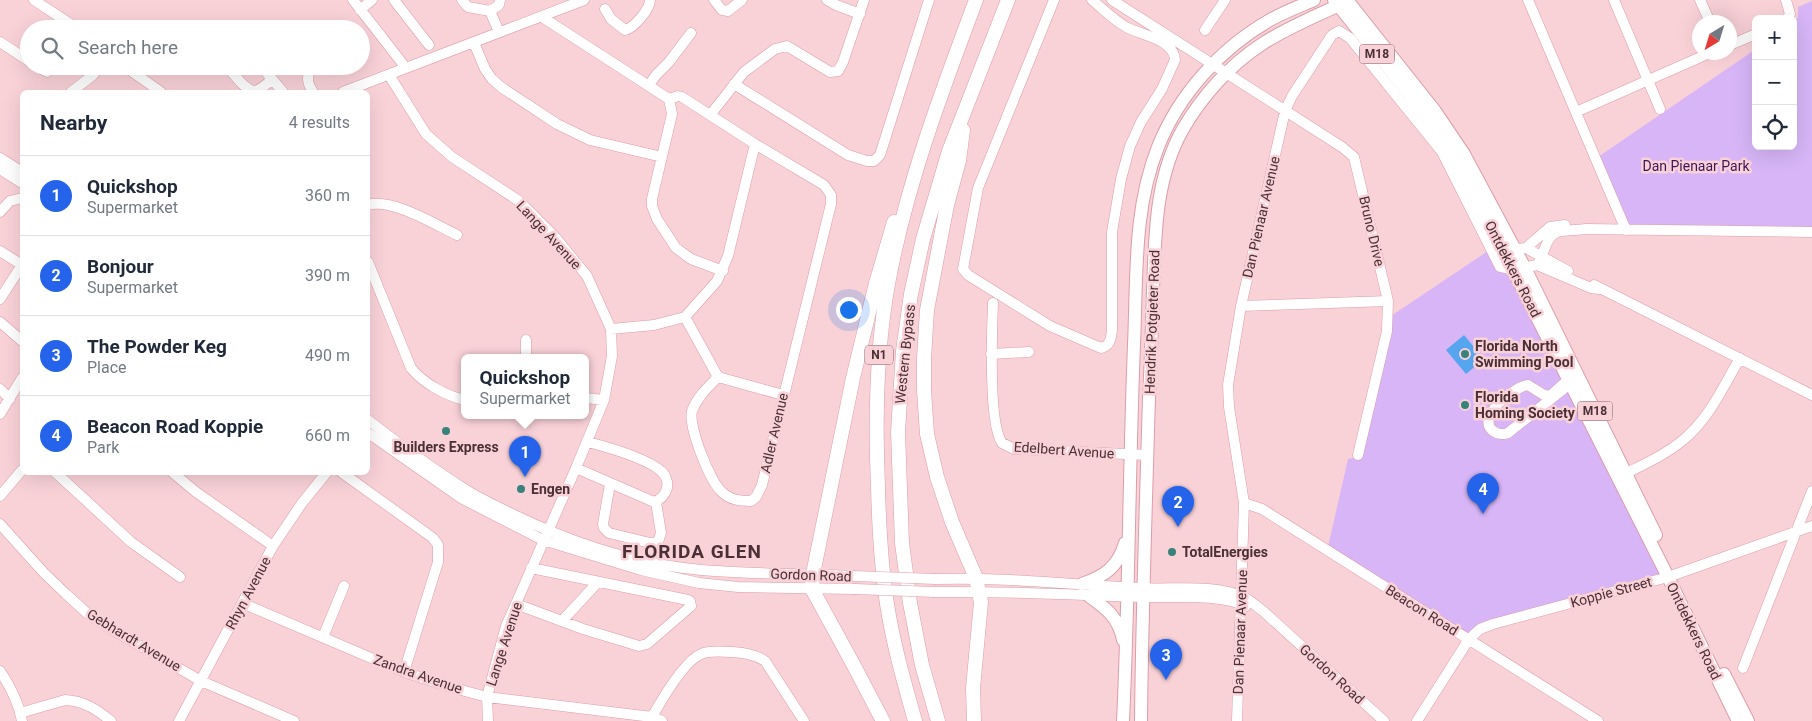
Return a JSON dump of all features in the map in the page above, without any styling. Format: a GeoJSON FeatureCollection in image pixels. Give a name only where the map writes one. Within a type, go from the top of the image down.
{"type":"FeatureCollection","features":[{"type":"Feature","properties":{"kind":"highway","name":"Western Bypass"},"geometry":{"type":"LineString","coordinates":[[915,721],[900,667],[887,604],[880,538],[876,431],[880,343],[888,283],[916,169],[976,0]]}},
{"type":"Feature","properties":{"kind":"highway","name":"Western Bypass"},"geometry":{"type":"LineString","coordinates":[[938,721],[922,665],[910,603],[902,543],[898,432],[903,351],[913,285],[923,239],[949,151],[1008,0]]}},
{"type":"Feature","properties":{"kind":"highway"},"geometry":{"type":"LineString","coordinates":[[962,119],[963,136],[959,162],[947,205],[927,310],[924,390],[927,434],[937,477],[952,522],[980,592],[981,602],[973,688],[974,721]]}},
{"type":"Feature","properties":{"kind":"highway"},"geometry":{"type":"LineString","coordinates":[[883,721],[812,589],[813,574],[853,378],[876,283],[906,188],[916,169]]}},
{"type":"Feature","properties":{"kind":"main road"},"geometry":{"type":"LineString","coordinates":[[1272,19],[1301,0]]}},
{"type":"Feature","properties":{"kind":"main road","name":"Hendrik Potgieter Road"},"geometry":{"type":"LineString","coordinates":[[1123,721],[1140,212],[1150,168],[1165,131],[1197,82],[1212,65],[1233,45],[1272,19],[1314,0]]}},
{"type":"Feature","properties":{"kind":"main road","name":"Hendrik Potgieter Road"},"geometry":{"type":"LineString","coordinates":[[1140,721],[1154,259],[1159,197],[1165,172],[1182,131],[1199,105],[1226,73],[1261,44],[1343,1]]}},
{"type":"Feature","properties":{"kind":"main road","name":"Ontdekkers Road"},"geometry":{"type":"LineString","coordinates":[[1343,1],[1353,25],[1450,147],[1476,194],[1515,250],[1529,265],[1621,476]]}},
{"type":"Feature","properties":{"kind":"main road","name":"Ontdekkers Road"},"geometry":{"type":"LineString","coordinates":[[1343,1],[1422,95],[1456,140],[1515,250]]}},
{"type":"Feature","properties":{"kind":"main road"},"geometry":{"type":"LineString","coordinates":[[1319,14],[1353,25]]}},
{"type":"Feature","properties":{"kind":"main road","name":"Ontdekkers Road"},"geometry":{"type":"LineString","coordinates":[[1529,265],[1570,381],[1748,721]]}},
{"type":"Feature","properties":{"kind":"main road"},"geometry":{"type":"LineString","coordinates":[[1082,584],[1106,574],[1119,560],[1125,544],[1129,514]]}},
{"type":"Feature","properties":{"kind":"main road","name":"Ontdekkers Road"},"geometry":{"type":"LineString","coordinates":[[1671,576],[1738,721]]}},
{"type":"Feature","properties":{"kind":"main road"},"geometry":{"type":"LineString","coordinates":[[1089,596],[1105,607],[1117,621],[1123,640],[1126,667]]}},
{"type":"Feature","properties":{"kind":"street"},"geometry":{"type":"LineString","coordinates":[[34,0],[64,20]]}},
{"type":"Feature","properties":{"kind":"street"},"geometry":{"type":"LineString","coordinates":[[353,0],[368,20]]}},
{"type":"Feature","properties":{"kind":"street"},"geometry":{"type":"LineString","coordinates":[[360,10],[372,0]]}},
{"type":"Feature","properties":{"kind":"street"},"geometry":{"type":"LineString","coordinates":[[394,0],[430,45]]}},
{"type":"Feature","properties":{"kind":"street"},"geometry":{"type":"LineString","coordinates":[[462,0],[472,8],[490,11],[499,5],[500,0]]}},
{"type":"Feature","properties":{"kind":"street"},"geometry":{"type":"LineString","coordinates":[[348,90],[584,0]]}},
{"type":"Feature","properties":{"kind":"street"},"geometry":{"type":"LineString","coordinates":[[605,8],[611,19],[625,30],[630,28],[649,7],[650,0]]}},
{"type":"Feature","properties":{"kind":"street"},"geometry":{"type":"LineString","coordinates":[[714,0],[719,8],[725,11],[742,0]]}},
{"type":"Feature","properties":{"kind":"street"},"geometry":{"type":"LineString","coordinates":[[827,0],[836,6],[860,14]]}},
{"type":"Feature","properties":{"kind":"street"},"geometry":{"type":"LineString","coordinates":[[712,114],[744,72],[775,49],[783,46],[790,48],[830,72],[838,71],[843,62],[864,0]]}},
{"type":"Feature","properties":{"kind":"street"},"geometry":{"type":"LineString","coordinates":[[734,84],[848,156],[874,161],[883,146],[928,0]]}},
{"type":"Feature","properties":{"kind":"street"},"geometry":{"type":"LineString","coordinates":[[1054,0],[978,188],[963,269],[968,275],[1050,326],[1100,348],[1109,343],[1112,330],[1112,232],[1121,179],[1130,146],[1140,122],[1162,88],[1175,60],[1174,52],[1165,44],[1126,27],[1092,0]]}},
{"type":"Feature","properties":{"kind":"street","name":"Bruno Drive"},"geometry":{"type":"LineString","coordinates":[[1112,0],[1342,147],[1354,157],[1388,301],[1387,331],[1358,455]]}},
{"type":"Feature","properties":{"kind":"street"},"geometry":{"type":"LineString","coordinates":[[1205,30],[1225,0]]}},
{"type":"Feature","properties":{"kind":"street"},"geometry":{"type":"LineString","coordinates":[[1528,0],[1626,230]]}},
{"type":"Feature","properties":{"kind":"street"},"geometry":{"type":"LineString","coordinates":[[1614,0],[1660,109]]}},
{"type":"Feature","properties":{"kind":"street"},"geometry":{"type":"LineString","coordinates":[[1700,0],[1707,15]]}},
{"type":"Feature","properties":{"kind":"street"},"geometry":{"type":"LineString","coordinates":[[1786,0],[1788,15]]}},
{"type":"Feature","properties":{"kind":"street"},"geometry":{"type":"LineString","coordinates":[[490,11],[499,32]]}},
{"type":"Feature","properties":{"kind":"street"},"geometry":{"type":"LineString","coordinates":[[1126,27],[1134,15]]}},
{"type":"Feature","properties":{"kind":"street"},"geometry":{"type":"LineString","coordinates":[[542,17],[669,98],[682,97],[712,114],[756,144],[728,256],[723,271],[708,293],[685,317],[654,325],[611,329]]}},
{"type":"Feature","properties":{"kind":"street"},"geometry":{"type":"LineString","coordinates":[[370,23],[406,68]]}},
{"type":"Feature","properties":{"kind":"street","name":"Dan Pienaar Avenue"},"geometry":{"type":"LineString","coordinates":[[1237,721],[1244,503],[1228,396],[1229,377],[1241,306],[1284,111],[1332,35],[1340,32],[1346,35],[1442,152],[1498,265],[1503,269],[1529,265]]}},
{"type":"Feature","properties":{"kind":"street"},"geometry":{"type":"LineString","coordinates":[[649,85],[656,75],[670,62],[691,33]]}},
{"type":"Feature","properties":{"kind":"street"},"geometry":{"type":"LineString","coordinates":[[1737,42],[1752,36]]}},
{"type":"Feature","properties":{"kind":"street"},"geometry":{"type":"LineString","coordinates":[[0,42],[20,55]]}},
{"type":"Feature","properties":{"kind":"street"},"geometry":{"type":"LineString","coordinates":[[474,43],[485,69],[492,79],[557,124],[590,140],[662,157]]}},
{"type":"Feature","properties":{"kind":"street"},"geometry":{"type":"LineString","coordinates":[[1576,112],[1694,60]]}},
{"type":"Feature","properties":{"kind":"street"},"geometry":{"type":"LineString","coordinates":[[74,90],[93,75]]}},
{"type":"Feature","properties":{"kind":"street"},"geometry":{"type":"LineString","coordinates":[[137,75],[158,90]]}},
{"type":"Feature","properties":{"kind":"street"},"geometry":{"type":"LineString","coordinates":[[234,75],[252,90]]}},
{"type":"Feature","properties":{"kind":"street"},"geometry":{"type":"LineString","coordinates":[[269,75],[281,90]]}},
{"type":"Feature","properties":{"kind":"street"},"geometry":{"type":"LineString","coordinates":[[308,75],[307,83],[312,90]]}},
{"type":"Feature","properties":{"kind":"street","name":"Lange Avenue"},"geometry":{"type":"LineString","coordinates":[[389,75],[426,134],[452,157],[518,201],[555,237],[587,276],[611,329],[612,356],[604,400],[588,442],[506,626],[487,697],[488,721]]}},
{"type":"Feature","properties":{"kind":"street"},"geometry":{"type":"LineString","coordinates":[[257,90],[272,79]]}},
{"type":"Feature","properties":{"kind":"street"},"geometry":{"type":"LineString","coordinates":[[669,98],[672,114],[652,206],[657,219],[676,248],[683,254],[723,271]]}},
{"type":"Feature","properties":{"kind":"street","name":"Adler Avenue"},"geometry":{"type":"LineString","coordinates":[[718,377],[696,402],[692,412],[694,435],[702,456],[720,491],[735,500],[750,501],[756,496],[762,485],[831,204],[831,195],[824,185],[756,144]]}},
{"type":"Feature","properties":{"kind":"street"},"geometry":{"type":"LineString","coordinates":[[0,158],[20,171]]}},
{"type":"Feature","properties":{"kind":"street"},"geometry":{"type":"LineString","coordinates":[[0,169],[20,182]]}},
{"type":"Feature","properties":{"kind":"street"},"geometry":{"type":"LineString","coordinates":[[0,212],[10,201],[20,198]]}},
{"type":"Feature","properties":{"kind":"street"},"geometry":{"type":"LineString","coordinates":[[370,206],[384,204],[398,208],[457,235]]}},
{"type":"Feature","properties":{"kind":"street"},"geometry":{"type":"LineString","coordinates":[[1586,228],[1555,225],[1515,250],[1529,265],[1593,284],[1599,289],[1812,395]]}},
{"type":"Feature","properties":{"kind":"street"},"geometry":{"type":"LineString","coordinates":[[1529,265],[1549,239],[1560,231],[1586,228],[1812,232]]}},
{"type":"Feature","properties":{"kind":"street"},"geometry":{"type":"LineString","coordinates":[[0,251],[20,264]]}},
{"type":"Feature","properties":{"kind":"street"},"geometry":{"type":"LineString","coordinates":[[370,267],[411,368],[423,380],[461,399]]}},
{"type":"Feature","properties":{"kind":"street"},"geometry":{"type":"LineString","coordinates":[[0,299],[20,268]]}},
{"type":"Feature","properties":{"kind":"street"},"geometry":{"type":"LineString","coordinates":[[1241,306],[1388,301]]}},
{"type":"Feature","properties":{"kind":"street","name":"Edelbert Avenue"},"geometry":{"type":"LineString","coordinates":[[993,303],[991,354],[996,428],[998,438],[1005,445],[1014,449],[1148,455]]}},
{"type":"Feature","properties":{"kind":"street"},"geometry":{"type":"LineString","coordinates":[[685,317],[718,377],[783,395]]}},
{"type":"Feature","properties":{"kind":"street"},"geometry":{"type":"LineString","coordinates":[[0,322],[20,339]]}},
{"type":"Feature","properties":{"kind":"street"},"geometry":{"type":"LineString","coordinates":[[526,340],[526,354]]}},
{"type":"Feature","properties":{"kind":"street"},"geometry":{"type":"LineString","coordinates":[[991,354],[1029,352]]}},
{"type":"Feature","properties":{"kind":"street"},"geometry":{"type":"LineString","coordinates":[[1621,476],[1674,447],[1691,433],[1712,407],[1740,358]]}},
{"type":"Feature","properties":{"kind":"street"},"geometry":{"type":"LineString","coordinates":[[1570,381],[1508,433],[1496,433],[1490,427],[1488,420],[1491,413],[1517,388],[1528,385],[1544,395],[1550,396],[1570,381]]}},
{"type":"Feature","properties":{"kind":"street"},"geometry":{"type":"LineString","coordinates":[[0,414],[20,382]]}},
{"type":"Feature","properties":{"kind":"street"},"geometry":{"type":"LineString","coordinates":[[0,389],[10,399]]}},
{"type":"Feature","properties":{"kind":"street"},"geometry":{"type":"LineString","coordinates":[[589,398],[604,400]]}},
{"type":"Feature","properties":{"kind":"street","name":"Gordon Road"},"geometry":{"type":"LineString","coordinates":[[370,422],[404,448],[464,489],[545,536],[622,556],[674,566],[716,571],[936,579],[976,578],[1082,584],[1128,592],[1240,600],[1281,628],[1384,721]]}},
{"type":"Feature","properties":{"kind":"street","name":"Gordon Road"},"geometry":{"type":"LineString","coordinates":[[370,434],[461,498],[545,536],[624,566],[691,581],[738,587],[1089,596],[1128,592]]}},
{"type":"Feature","properties":{"kind":"street"},"geometry":{"type":"LineString","coordinates":[[576,468],[648,501],[656,502],[662,497],[667,488],[665,475],[660,470],[620,452],[588,442]]}},
{"type":"Feature","properties":{"kind":"street"},"geometry":{"type":"LineString","coordinates":[[0,496],[20,472]]}},
{"type":"Feature","properties":{"kind":"street"},"geometry":{"type":"LineString","coordinates":[[58,475],[131,542],[180,578]]}},
{"type":"Feature","properties":{"kind":"street"},"geometry":{"type":"LineString","coordinates":[[176,475],[196,492],[273,546]]}},
{"type":"Feature","properties":{"kind":"street","name":"Rhyn Avenue"},"geometry":{"type":"LineString","coordinates":[[179,721],[273,546],[302,503],[325,475]]}},
{"type":"Feature","properties":{"kind":"street"},"geometry":{"type":"LineString","coordinates":[[344,475],[433,538],[438,545],[439,553],[436,571],[404,672]]}},
{"type":"Feature","properties":{"kind":"street"},"geometry":{"type":"LineString","coordinates":[[610,484],[603,524],[609,533],[650,543],[658,542],[661,533],[656,502]]}},
{"type":"Feature","properties":{"kind":"street"},"geometry":{"type":"LineString","coordinates":[[1742,668],[1796,533],[1809,510],[1812,491]]}},
{"type":"Feature","properties":{"kind":"street","name":"Beacon Road"},"geometry":{"type":"LineString","coordinates":[[1244,503],[1262,508],[1598,721]]}},
{"type":"Feature","properties":{"kind":"street","name":"Gebhardt Avenue"},"geometry":{"type":"LineString","coordinates":[[0,524],[44,573],[88,614],[202,681],[294,721]]}},
{"type":"Feature","properties":{"kind":"street","name":"Koppie Street"},"geometry":{"type":"LineString","coordinates":[[1469,639],[1480,630],[1493,624],[1671,576],[1812,526]]}},
{"type":"Feature","properties":{"kind":"street"},"geometry":{"type":"LineString","coordinates":[[1773,541],[1780,546],[1787,556]]}},
{"type":"Feature","properties":{"kind":"street"},"geometry":{"type":"LineString","coordinates":[[516,604],[639,646],[647,644],[691,606],[688,600],[531,568]]}},
{"type":"Feature","properties":{"kind":"street"},"geometry":{"type":"LineString","coordinates":[[562,621],[598,582]]}},
{"type":"Feature","properties":{"kind":"street"},"geometry":{"type":"LineString","coordinates":[[323,637],[344,586]]}},
{"type":"Feature","properties":{"kind":"street","name":"Zandra Avenue"},"geometry":{"type":"LineString","coordinates":[[242,603],[404,672],[450,687],[487,697],[657,719]]}},
{"type":"Feature","properties":{"kind":"street"},"geometry":{"type":"LineString","coordinates":[[1417,721],[1469,639]]}},
{"type":"Feature","properties":{"kind":"street"},"geometry":{"type":"LineString","coordinates":[[657,719],[665,695],[692,660],[706,652],[725,652],[747,654],[760,657],[765,661],[804,721]]}},
{"type":"Feature","properties":{"kind":"street"},"geometry":{"type":"LineString","coordinates":[[0,671],[10,689],[21,717],[65,700],[72,700],[90,705],[111,721]]}},
{"type":"Feature","properties":{"kind":"street"},"geometry":{"type":"LineString","coordinates":[[584,721],[585,710]]}},
{"type":"Feature","properties":{"kind":"green space","name":"Dan Pienaar Park"},"geometry":{"type":"Polygon","coordinates":[[[1812,1],[1812,230],[1628,228],[1598,157],[1752,52],[1752,150],[1797,150],[1798,7],[1812,1]]]}},
{"type":"Feature","properties":{"kind":"green space"},"geometry":{"type":"Polygon","coordinates":[[[1488,251],[1507,272],[1663,576],[1469,637],[1328,547],[1348,459],[1358,457],[1391,316],[1488,251]]]}},
{"type":"Feature","properties":{"kind":"water","name":"Florida North Swimming Pool"},"geometry":{"type":"Polygon","coordinates":[[[1464,335],[1484,359],[1466,374],[1446,350],[1464,335]]]}},
{"type":"Feature","properties":{"kind":"place","name":"Florida North Swimming Pool"},"geometry":{"type":"Point","coordinates":[1465,354]}},
{"type":"Feature","properties":{"kind":"place","name":"Florida Homing Society"},"geometry":{"type":"Point","coordinates":[1465,405]}},
{"type":"Feature","properties":{"kind":"place","name":"Builders Express"},"geometry":{"type":"Point","coordinates":[446,431]}},
{"type":"Feature","properties":{"kind":"place","name":"Quickshop"},"geometry":{"type":"Point","coordinates":[525,477]}},
{"type":"Feature","properties":{"kind":"place","name":"Engen"},"geometry":{"type":"Point","coordinates":[521,489]}},
{"type":"Feature","properties":{"kind":"place","name":"Beacon Road Koppie"},"geometry":{"type":"Point","coordinates":[1483,514]}},
{"type":"Feature","properties":{"kind":"place","name":"Bonjour"},"geometry":{"type":"Point","coordinates":[1178,527]}},
{"type":"Feature","properties":{"kind":"place","name":"TotalEnergies"},"geometry":{"type":"Point","coordinates":[1172,552]}},
{"type":"Feature","properties":{"kind":"place","name":"The Powder Keg"},"geometry":{"type":"Point","coordinates":[1166,680]}},
{"type":"Feature","properties":{"kind":"district","name":"FLORIDA GLEN"},"geometry":{"type":"Point","coordinates":[692,551]}}]}
